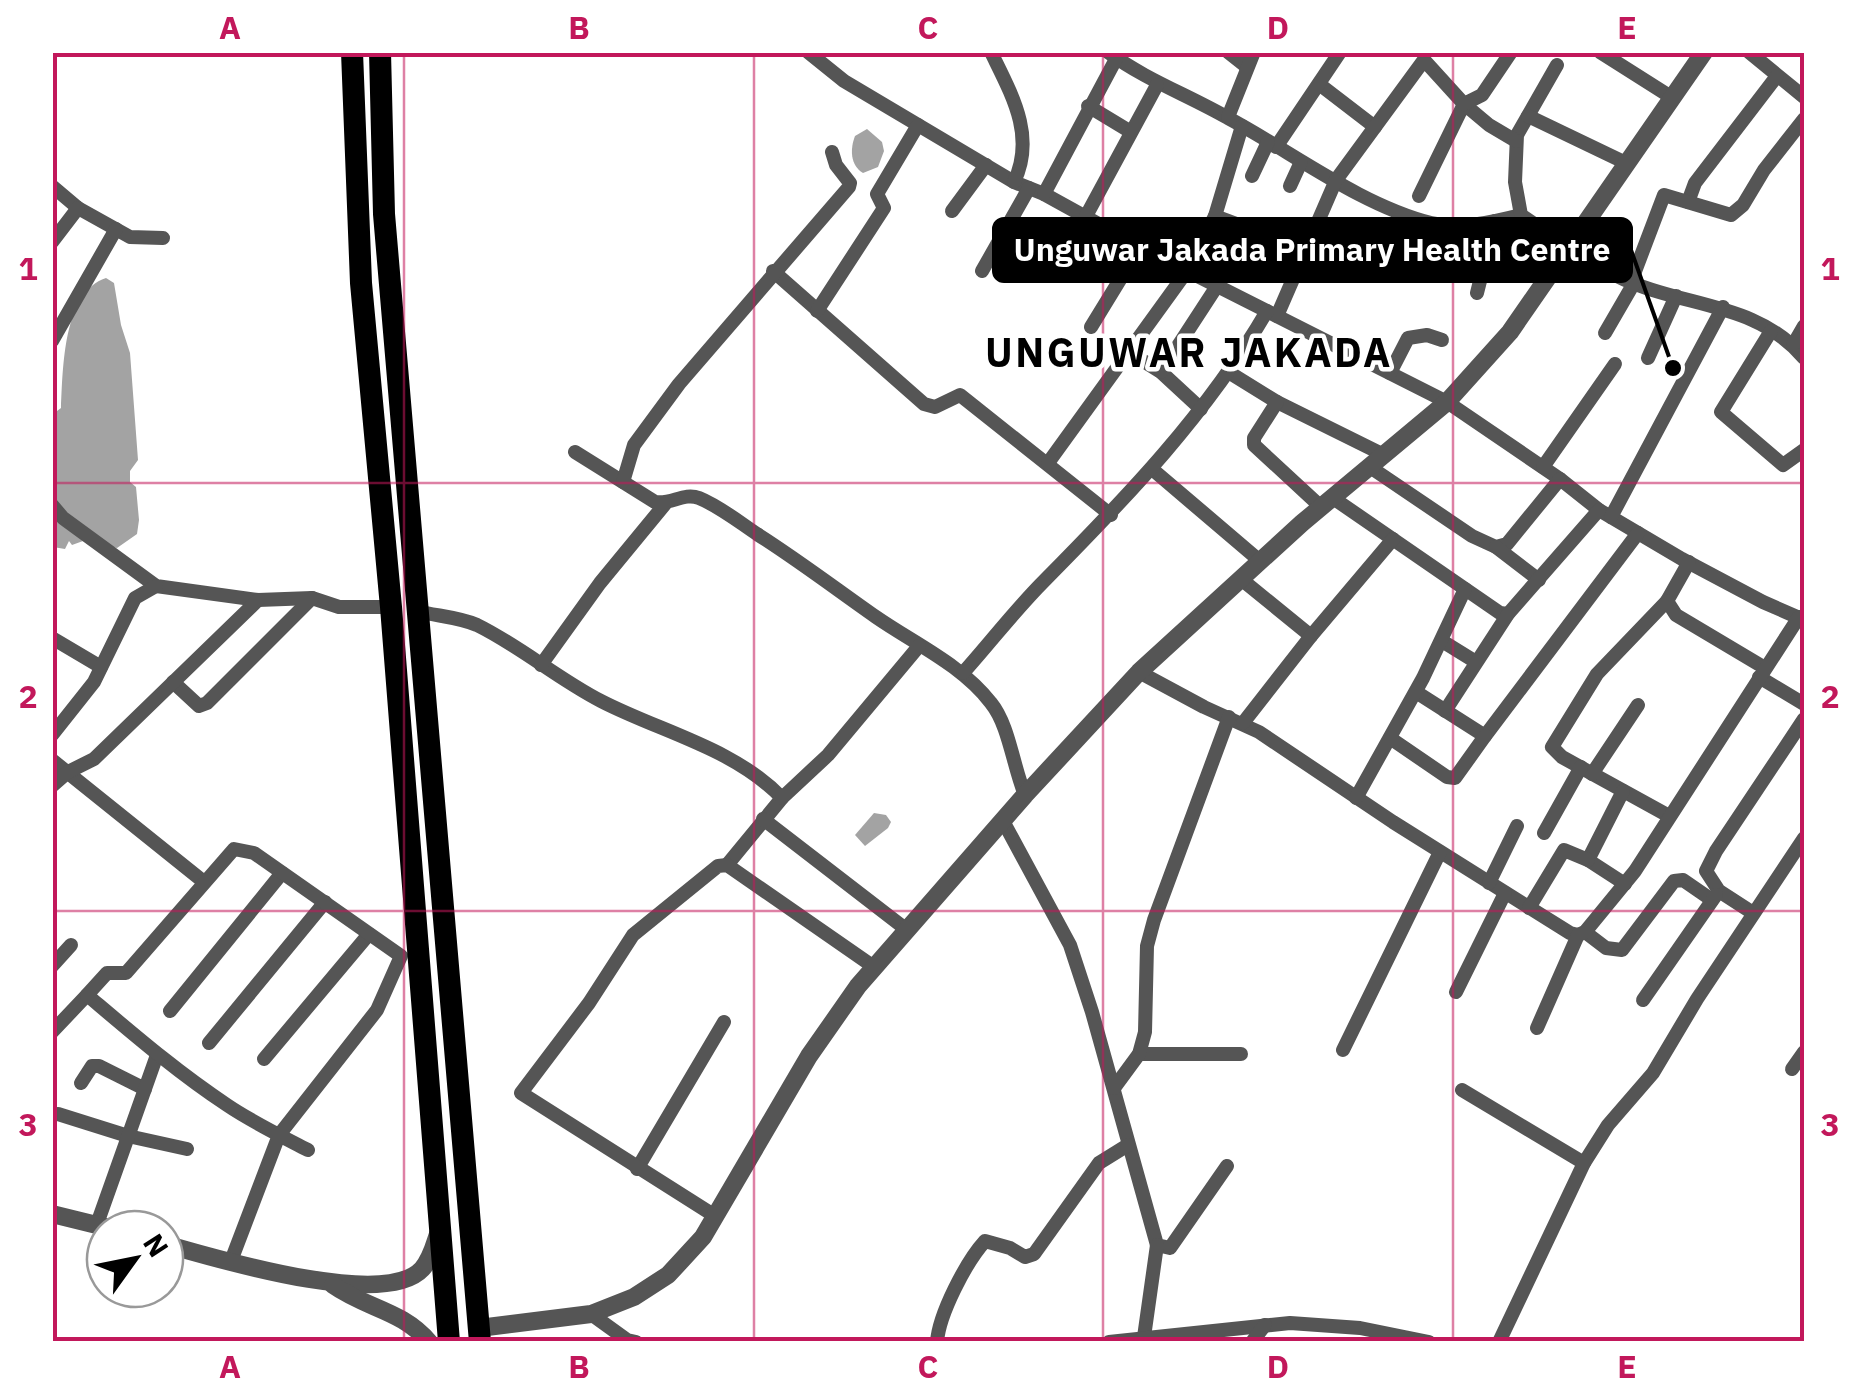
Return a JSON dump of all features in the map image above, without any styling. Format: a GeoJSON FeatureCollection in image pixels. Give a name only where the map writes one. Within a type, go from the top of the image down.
{"type":"FeatureCollection","features":[{"type":"Feature","properties":{"kind":"main road"},"geometry":{"type":"LineString","coordinates":[[352,52],[361,283],[391,607],[449,1342]]}},
{"type":"Feature","properties":{"kind":"main road"},"geometry":{"type":"LineString","coordinates":[[380,52],[384,214],[479,1335]]}},
{"type":"Feature","properties":{"kind":"street"},"geometry":{"type":"LineString","coordinates":[[808,52],[844,81],[1014,182],[1037,190],[1140,247],[1448,402],[1605,513],[1689,562],[1802,618],[1625,884],[1582,934],[1536,1028]]}},
{"type":"Feature","properties":{"kind":"street"},"geometry":{"type":"LineString","coordinates":[[992,52],[1022,116],[1022,164],[1014,182]]}},
{"type":"Feature","properties":{"kind":"street"},"geometry":{"type":"LineString","coordinates":[[1228,52],[1248,68]]}},
{"type":"Feature","properties":{"kind":"street"},"geometry":{"type":"LineString","coordinates":[[1228,117],[1254,52]]}},
{"type":"Feature","properties":{"kind":"street"},"geometry":{"type":"LineString","coordinates":[[1252,176],[1340,52]]}},
{"type":"Feature","properties":{"kind":"street"},"geometry":{"type":"LineString","coordinates":[[1418,196],[1464,104],[1482,95],[1510,52]]}},
{"type":"Feature","properties":{"kind":"street"},"geometry":{"type":"LineString","coordinates":[[1600,52],[1671,97]]}},
{"type":"Feature","properties":{"kind":"street"},"geometry":{"type":"LineString","coordinates":[[479,1335],[590,1314],[634,1297],[668,1275],[702,1237],[809,1056],[874,968],[1139,672],[1327,502],[1448,402],[1510,332],[1704,52]]}},
{"type":"Feature","properties":{"kind":"street"},"geometry":{"type":"LineString","coordinates":[[1749,52],[1804,97]]}},
{"type":"Feature","properties":{"kind":"street"},"geometry":{"type":"LineString","coordinates":[[982,271],[1088,106],[1112,56],[1157,84],[1228,117],[1301,162],[1404,214],[1435,224],[1496,221],[1521,215]]}},
{"type":"Feature","properties":{"kind":"street"},"geometry":{"type":"LineString","coordinates":[[963,673],[1152,469],[1230,372],[1272,313],[1336,180],[1376,126],[1419,56],[1464,104],[1516,141]]}},
{"type":"Feature","properties":{"kind":"street"},"geometry":{"type":"LineString","coordinates":[[1557,65],[1516,141],[1515,182],[1521,215],[1633,283],[1748,316],[1794,345],[1804,358]]}},
{"type":"Feature","properties":{"kind":"street"},"geometry":{"type":"LineString","coordinates":[[1688,202],[1694,183],[1777,76]]}},
{"type":"Feature","properties":{"kind":"street"},"geometry":{"type":"LineString","coordinates":[[1085,218],[1157,84]]}},
{"type":"Feature","properties":{"kind":"street"},"geometry":{"type":"LineString","coordinates":[[1319,84],[1376,126]]}},
{"type":"Feature","properties":{"kind":"street"},"geometry":{"type":"LineString","coordinates":[[1088,106],[1131,132]]}},
{"type":"Feature","properties":{"kind":"street"},"geometry":{"type":"LineString","coordinates":[[1528,116],[1626,162]]}},
{"type":"Feature","properties":{"kind":"street"},"geometry":{"type":"LineString","coordinates":[[1605,333],[1633,283],[1664,195],[1731,216],[1804,119]]}},
{"type":"Feature","properties":{"kind":"street"},"geometry":{"type":"LineString","coordinates":[[877,194],[918,125]]}},
{"type":"Feature","properties":{"kind":"street"},"geometry":{"type":"LineString","coordinates":[[1048,463],[1187,271],[1215,216],[1242,126]]}},
{"type":"Feature","properties":{"kind":"street"},"geometry":{"type":"LineString","coordinates":[[817,311],[884,208],[877,194],[850,183],[836,165],[832,152]]}},
{"type":"Feature","properties":{"kind":"street"},"geometry":{"type":"LineString","coordinates":[[1290,186],[1301,162]]}},
{"type":"Feature","properties":{"kind":"street"},"geometry":{"type":"LineString","coordinates":[[952,211],[986,165]]}},
{"type":"Feature","properties":{"kind":"street"},"geometry":{"type":"LineString","coordinates":[[623,482],[634,446],[679,384],[850,183]]}},
{"type":"Feature","properties":{"kind":"street"},"geometry":{"type":"LineString","coordinates":[[52,186],[78,208],[130,237],[164,238]]}},
{"type":"Feature","properties":{"kind":"street"},"geometry":{"type":"LineString","coordinates":[[52,242],[78,208]]}},
{"type":"Feature","properties":{"kind":"street"},"geometry":{"type":"LineString","coordinates":[[1215,216],[1266,235]]}},
{"type":"Feature","properties":{"kind":"street"},"geometry":{"type":"LineString","coordinates":[[1476,292],[1496,221]]}},
{"type":"Feature","properties":{"kind":"street"},"geometry":{"type":"LineString","coordinates":[[52,341],[116,229]]}},
{"type":"Feature","properties":{"kind":"street"},"geometry":{"type":"LineString","coordinates":[[1090,327],[1140,247]]}},
{"type":"Feature","properties":{"kind":"street"},"geometry":{"type":"LineString","coordinates":[[773,271],[924,404],[935,407],[960,395],[1111,515]]}},
{"type":"Feature","properties":{"kind":"street"},"geometry":{"type":"LineString","coordinates":[[1161,372],[1217,286]]}},
{"type":"Feature","properties":{"kind":"street"},"geometry":{"type":"LineString","coordinates":[[1648,358],[1676,296]]}},
{"type":"Feature","properties":{"kind":"street"},"geometry":{"type":"LineString","coordinates":[[1445,710],[1508,614],[1605,513],[1723,307]]}},
{"type":"Feature","properties":{"kind":"street"},"geometry":{"type":"LineString","coordinates":[[1794,345],[1804,326]]}},
{"type":"Feature","properties":{"kind":"street"},"geometry":{"type":"LineString","coordinates":[[1772,330],[1721,412],[1782,466],[1804,450]]}},
{"type":"Feature","properties":{"kind":"street"},"geometry":{"type":"LineString","coordinates":[[1390,373],[1408,338],[1427,335],[1442,340]]}},
{"type":"Feature","properties":{"kind":"street"},"geometry":{"type":"LineString","coordinates":[[1129,352],[1161,372],[1201,409]]}},
{"type":"Feature","properties":{"kind":"street"},"geometry":{"type":"LineString","coordinates":[[1543,467],[1615,364]]}},
{"type":"Feature","properties":{"kind":"street"},"geometry":{"type":"LineString","coordinates":[[1230,372],[1377,461],[1472,536],[1496,547],[1539,580]]}},
{"type":"Feature","properties":{"kind":"street"},"geometry":{"type":"LineString","coordinates":[[1277,402],[1254,438],[1254,446],[1327,502],[1394,539],[1500,613],[1508,614]]}},
{"type":"Feature","properties":{"kind":"street"},"geometry":{"type":"LineString","coordinates":[[575,452],[655,502],[665,504]]}},
{"type":"Feature","properties":{"kind":"street"},"geometry":{"type":"LineString","coordinates":[[1152,469],[1260,562]]}},
{"type":"Feature","properties":{"kind":"street"},"geometry":{"type":"LineString","coordinates":[[1496,547],[1507,544],[1560,479]]}},
{"type":"Feature","properties":{"kind":"street"},"geometry":{"type":"LineString","coordinates":[[541,665],[600,582],[665,504],[686,496],[696,497],[808,568],[978,686],[1000,715],[1026,794]]}},
{"type":"Feature","properties":{"kind":"street"},"geometry":{"type":"LineString","coordinates":[[52,505],[62,518],[156,586],[258,600],[312,598],[339,607],[391,607]]}},
{"type":"Feature","properties":{"kind":"street"},"geometry":{"type":"LineString","coordinates":[[1390,738],[1447,777],[1455,778],[1638,532]]}},
{"type":"Feature","properties":{"kind":"street"},"geometry":{"type":"LineString","coordinates":[[1114,1088],[1139,1054],[1145,1032],[1144,983],[1150,933],[1236,720],[1394,539]]}},
{"type":"Feature","properties":{"kind":"street"},"geometry":{"type":"LineString","coordinates":[[1669,816],[1552,747],[1597,674],[1667,601],[1689,562]]}},
{"type":"Feature","properties":{"kind":"street"},"geometry":{"type":"LineString","coordinates":[[1240,579],[1311,636]]}},
{"type":"Feature","properties":{"kind":"street"},"geometry":{"type":"LineString","coordinates":[[52,735],[94,682],[135,598],[156,586]]}},
{"type":"Feature","properties":{"kind":"street"},"geometry":{"type":"LineString","coordinates":[[1356,798],[1416,692],[1465,589]]}},
{"type":"Feature","properties":{"kind":"street"},"geometry":{"type":"LineString","coordinates":[[173,682],[199,706],[207,704],[312,598]]}},
{"type":"Feature","properties":{"kind":"street"},"geometry":{"type":"LineString","coordinates":[[52,786],[68,772],[94,759],[258,600]]}},
{"type":"Feature","properties":{"kind":"street"},"geometry":{"type":"LineString","coordinates":[[1667,601],[1676,615],[1804,704]]}},
{"type":"Feature","properties":{"kind":"street"},"geometry":{"type":"LineString","coordinates":[[417,612],[475,624],[582,692],[679,733],[736,764],[782,798]]}},
{"type":"Feature","properties":{"kind":"street"},"geometry":{"type":"LineString","coordinates":[[52,638],[100,668]]}},
{"type":"Feature","properties":{"kind":"street"},"geometry":{"type":"LineString","coordinates":[[1442,641],[1476,662]]}},
{"type":"Feature","properties":{"kind":"street"},"geometry":{"type":"LineString","coordinates":[[727,865],[782,798],[828,755],[919,646]]}},
{"type":"Feature","properties":{"kind":"street"},"geometry":{"type":"LineString","coordinates":[[1139,672],[1236,720],[1528,908],[1606,948],[1622,950],[1674,881],[1683,880],[1752,913]]}},
{"type":"Feature","properties":{"kind":"street"},"geometry":{"type":"LineString","coordinates":[[1416,692],[1485,736]]}},
{"type":"Feature","properties":{"kind":"street"},"geometry":{"type":"LineString","coordinates":[[1544,833],[1586,770],[1638,705]]}},
{"type":"Feature","properties":{"kind":"street"},"geometry":{"type":"LineString","coordinates":[[1716,895],[1706,870],[1804,719]]}},
{"type":"Feature","properties":{"kind":"street"},"geometry":{"type":"LineString","coordinates":[[52,760],[204,882]]}},
{"type":"Feature","properties":{"kind":"street"},"geometry":{"type":"LineString","coordinates":[[1588,860],[1623,791]]}},
{"type":"Feature","properties":{"kind":"street"},"geometry":{"type":"LineString","coordinates":[[763,819],[907,930]]}},
{"type":"Feature","properties":{"kind":"street"},"geometry":{"type":"LineString","coordinates":[[1003,821],[1070,945],[1157,1245],[1144,1338]]}},
{"type":"Feature","properties":{"kind":"street"},"geometry":{"type":"LineString","coordinates":[[1489,883],[1517,826]]}},
{"type":"Feature","properties":{"kind":"street"},"geometry":{"type":"LineString","coordinates":[[1498,1342],[1584,1163],[1608,1125],[1653,1073],[1752,913],[1804,838]]}},
{"type":"Feature","properties":{"kind":"street"},"geometry":{"type":"LineString","coordinates":[[52,1032],[107,973],[126,972],[234,849],[241,848],[282,873],[401,956],[377,1010],[279,1135],[231,1261]]}},
{"type":"Feature","properties":{"kind":"street"},"geometry":{"type":"LineString","coordinates":[[1528,908],[1564,850],[1625,884]]}},
{"type":"Feature","properties":{"kind":"street"},"geometry":{"type":"LineString","coordinates":[[1343,1050],[1440,852]]}},
{"type":"Feature","properties":{"kind":"street"},"geometry":{"type":"LineString","coordinates":[[715,1216],[521,1093],[598,990],[632,936],[718,866],[727,865],[874,968]]}},
{"type":"Feature","properties":{"kind":"street"},"geometry":{"type":"LineString","coordinates":[[170,1011],[282,873]]}},
{"type":"Feature","properties":{"kind":"street"},"geometry":{"type":"LineString","coordinates":[[1456,992],[1505,893]]}},
{"type":"Feature","properties":{"kind":"street"},"geometry":{"type":"LineString","coordinates":[[1643,1000],[1716,895]]}},
{"type":"Feature","properties":{"kind":"street"},"geometry":{"type":"LineString","coordinates":[[209,1042],[325,902]]}},
{"type":"Feature","properties":{"kind":"street"},"geometry":{"type":"LineString","coordinates":[[264,1059],[369,934]]}},
{"type":"Feature","properties":{"kind":"street"},"geometry":{"type":"LineString","coordinates":[[52,966],[71,945]]}},
{"type":"Feature","properties":{"kind":"street"},"geometry":{"type":"LineString","coordinates":[[87,995],[157,1055],[228,1106],[308,1150]]}},
{"type":"Feature","properties":{"kind":"street"},"geometry":{"type":"LineString","coordinates":[[637,1169],[724,1022]]}},
{"type":"Feature","properties":{"kind":"street"},"geometry":{"type":"LineString","coordinates":[[1792,1069],[1804,1052]]}},
{"type":"Feature","properties":{"kind":"street"},"geometry":{"type":"LineString","coordinates":[[1139,1054],[1241,1054]]}},
{"type":"Feature","properties":{"kind":"street"},"geometry":{"type":"LineString","coordinates":[[110,1209],[128,1136],[157,1055]]}},
{"type":"Feature","properties":{"kind":"street"},"geometry":{"type":"LineString","coordinates":[[81,1083],[92,1066],[99,1066],[145,1089]]}},
{"type":"Feature","properties":{"kind":"street"},"geometry":{"type":"LineString","coordinates":[[1462,1090],[1584,1163]]}},
{"type":"Feature","properties":{"kind":"street"},"geometry":{"type":"LineString","coordinates":[[58,1114],[187,1149]]}},
{"type":"Feature","properties":{"kind":"street"},"geometry":{"type":"LineString","coordinates":[[937,1342],[941,1321],[974,1252],[985,1241],[1010,1248],[1025,1258],[1034,1254],[1099,1163],[1128,1145]]}},
{"type":"Feature","properties":{"kind":"street"},"geometry":{"type":"LineString","coordinates":[[1157,1245],[1170,1248],[1227,1166]]}},
{"type":"Feature","properties":{"kind":"street"},"geometry":{"type":"LineString","coordinates":[[52,1214],[85,1222]]}},
{"type":"Feature","properties":{"kind":"street"},"geometry":{"type":"LineString","coordinates":[[185,1249],[332,1284],[389,1284],[420,1272],[432,1253],[440,1227]]}},
{"type":"Feature","properties":{"kind":"street"},"geometry":{"type":"LineString","coordinates":[[332,1284],[365,1305],[414,1324],[429,1342]]}},
{"type":"Feature","properties":{"kind":"street"},"geometry":{"type":"LineString","coordinates":[[590,1314],[626,1340],[636,1342]]}},
{"type":"Feature","properties":{"kind":"street"},"geometry":{"type":"LineString","coordinates":[[1110,1342],[1290,1322],[1360,1328],[1427,1341]]}},
{"type":"Feature","properties":{"kind":"street"},"geometry":{"type":"LineString","coordinates":[[1252,1342],[1265,1324]]}},
{"type":"Feature","properties":{"kind":"shaded area"},"geometry":{"type":"Polygon","coordinates":[[[867,129],[882,142],[884,151],[878,167],[863,173],[853,161],[852,146],[855,136],[867,129]]]}},
{"type":"Feature","properties":{"kind":"shaded area"},"geometry":{"type":"Polygon","coordinates":[[[106,278],[114,283],[130,353],[138,460],[130,471],[130,482],[136,487],[137,534],[117,548],[83,541],[72,545],[69,541],[65,549],[53,547],[53,414],[61,408],[68,333],[81,299],[106,278]]]}},
{"type":"Feature","properties":{"kind":"shaded area"},"geometry":{"type":"Polygon","coordinates":[[[874,813],[886,815],[891,822],[865,846],[855,835],[874,813]]]}},
{"type":"Feature","properties":{"kind":"place","name":"Unguwar Jakada Primary Health Centre"},"geometry":{"type":"Point","coordinates":[1673,368]}},
{"type":"Feature","properties":{"kind":"district","name":"UNGUWAR JAKADA"},"geometry":{"type":"Point","coordinates":[1189,353]}}]}
